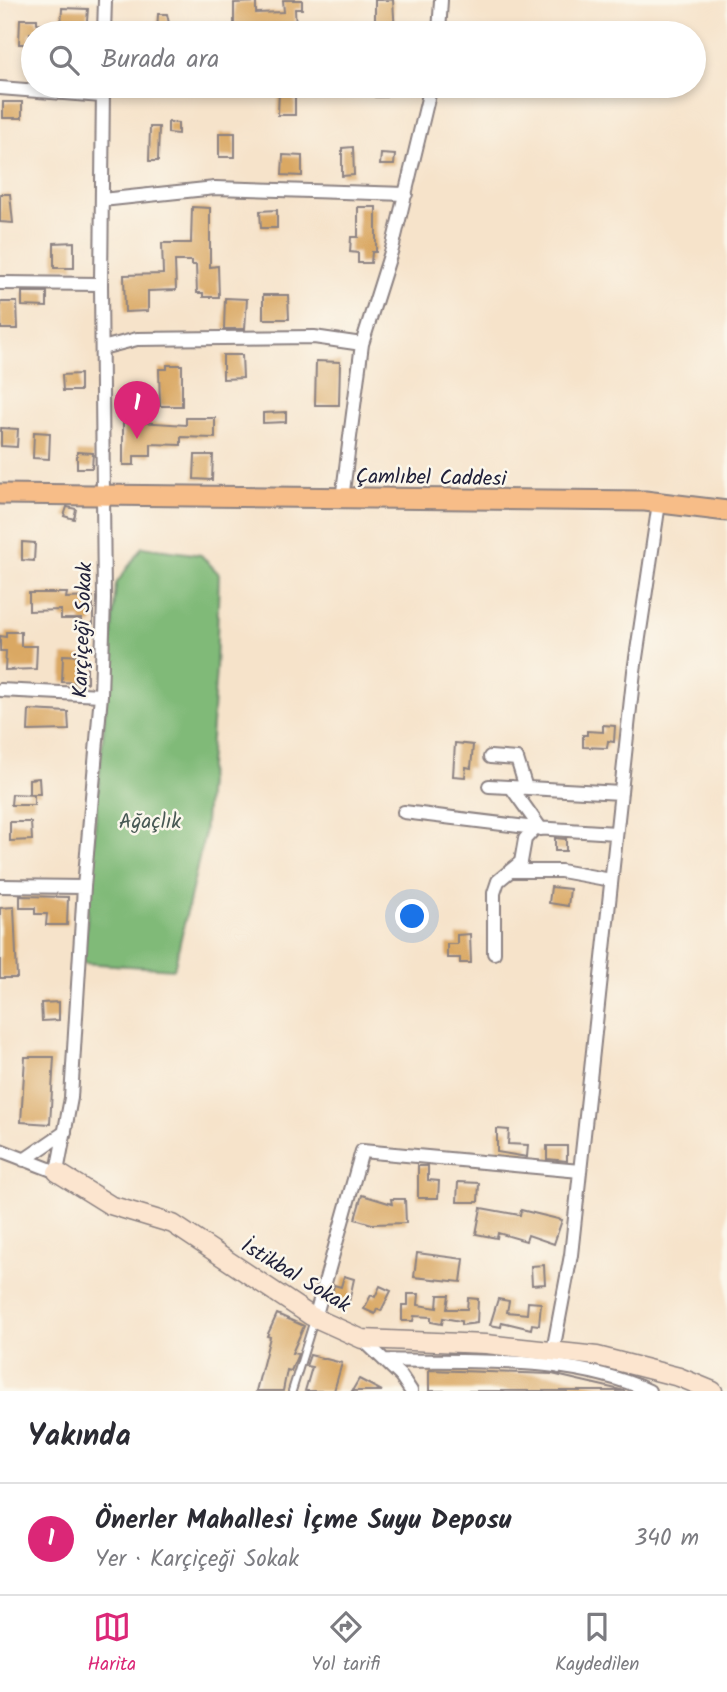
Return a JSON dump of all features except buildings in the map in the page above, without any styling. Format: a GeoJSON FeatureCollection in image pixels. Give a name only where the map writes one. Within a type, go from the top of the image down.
{"type":"FeatureCollection","features":[{"type":"Feature","properties":{"kind":"main road"},"geometry":{"type":"LineString","coordinates":[[0,481],[103,491]]}},
{"type":"Feature","properties":{"kind":"main road","name":"Çamlıbel Caddesi"},"geometry":{"type":"LineString","coordinates":[[103,491],[342,499],[659,503],[727,511]]}},
{"type":"Feature","properties":{"kind":"main road"},"geometry":{"type":"LineString","coordinates":[[0,494],[103,491]]}},
{"type":"Feature","properties":{"kind":"street"},"geometry":{"type":"LineString","coordinates":[[104,21],[105,0]]}},
{"type":"Feature","properties":{"kind":"street"},"geometry":{"type":"LineString","coordinates":[[440,21],[441,0]]}},
{"type":"Feature","properties":{"kind":"street"},"geometry":{"type":"LineString","coordinates":[[0,88],[21,89]]}},
{"type":"Feature","properties":{"kind":"street","name":"Karçiçeği Sokak"},"geometry":{"type":"LineString","coordinates":[[57,1172],[71,1098],[84,887],[101,695],[103,98]]}},
{"type":"Feature","properties":{"kind":"street"},"geometry":{"type":"LineString","coordinates":[[342,499],[362,344],[407,194],[428,98]]}},
{"type":"Feature","properties":{"kind":"street"},"geometry":{"type":"LineString","coordinates":[[102,200],[215,188],[407,194]]}},
{"type":"Feature","properties":{"kind":"street"},"geometry":{"type":"LineString","coordinates":[[0,283],[101,284]]}},
{"type":"Feature","properties":{"kind":"street"},"geometry":{"type":"LineString","coordinates":[[102,348],[137,339],[314,337],[362,344]]}},
{"type":"Feature","properties":{"kind":"street"},"geometry":{"type":"LineString","coordinates":[[556,1359],[580,1171],[634,671],[659,503]]}},
{"type":"Feature","properties":{"kind":"street"},"geometry":{"type":"LineString","coordinates":[[0,690],[101,695]]}},
{"type":"Feature","properties":{"kind":"street"},"geometry":{"type":"LineString","coordinates":[[490,757],[517,759],[526,788]]}},
{"type":"Feature","properties":{"kind":"street"},"geometry":{"type":"LineString","coordinates":[[489,786],[621,793]]}},
{"type":"Feature","properties":{"kind":"street"},"geometry":{"type":"LineString","coordinates":[[511,787],[538,828]]}},
{"type":"Feature","properties":{"kind":"street"},"geometry":{"type":"LineString","coordinates":[[404,811],[538,828],[616,833]]}},
{"type":"Feature","properties":{"kind":"street"},"geometry":{"type":"LineString","coordinates":[[494,953],[494,893],[498,881],[521,862],[524,839],[538,828]]}},
{"type":"Feature","properties":{"kind":"street"},"geometry":{"type":"LineString","coordinates":[[513,871],[561,871],[611,880]]}},
{"type":"Feature","properties":{"kind":"street"},"geometry":{"type":"LineString","coordinates":[[0,886],[84,887]]}},
{"type":"Feature","properties":{"kind":"street"},"geometry":{"type":"LineString","coordinates":[[24,1160],[65,1132]]}},
{"type":"Feature","properties":{"kind":"street","name":"İstikbal Sokak"},"geometry":{"type":"LineString","coordinates":[[0,1150],[57,1172],[110,1205],[173,1224],[315,1318],[362,1339],[460,1343],[556,1359],[597,1356],[689,1387],[713,1391]]}},
{"type":"Feature","properties":{"kind":"street"},"geometry":{"type":"LineString","coordinates":[[315,1318],[362,1152],[580,1171]]}},
{"type":"Feature","properties":{"kind":"street"},"geometry":{"type":"LineString","coordinates":[[362,1339],[401,1376],[411,1391]]}},
{"type":"Feature","properties":{"kind":"street"},"geometry":{"type":"LineString","coordinates":[[460,1343],[484,1364]]}},
{"type":"Feature","properties":{"kind":"street"},"geometry":{"type":"LineString","coordinates":[[384,1360],[484,1364],[556,1359],[620,1377],[649,1391]]}},
{"type":"Feature","properties":{"kind":"lane"},"geometry":{"type":"LineString","coordinates":[[292,1391],[315,1318]]}},
{"type":"Feature","properties":{"kind":"green space","name":"Ağaçlık"},"geometry":{"type":"Polygon","coordinates":[[[142,547],[201,555],[219,574],[216,669],[204,836],[174,969],[83,963],[116,584],[142,547]]]}},
{"type":"Feature","properties":{"kind":"place","name":"Önerler Mahallesi İçme Suyu Deposu"},"geometry":{"type":"Point","coordinates":[137,439]}}]}
